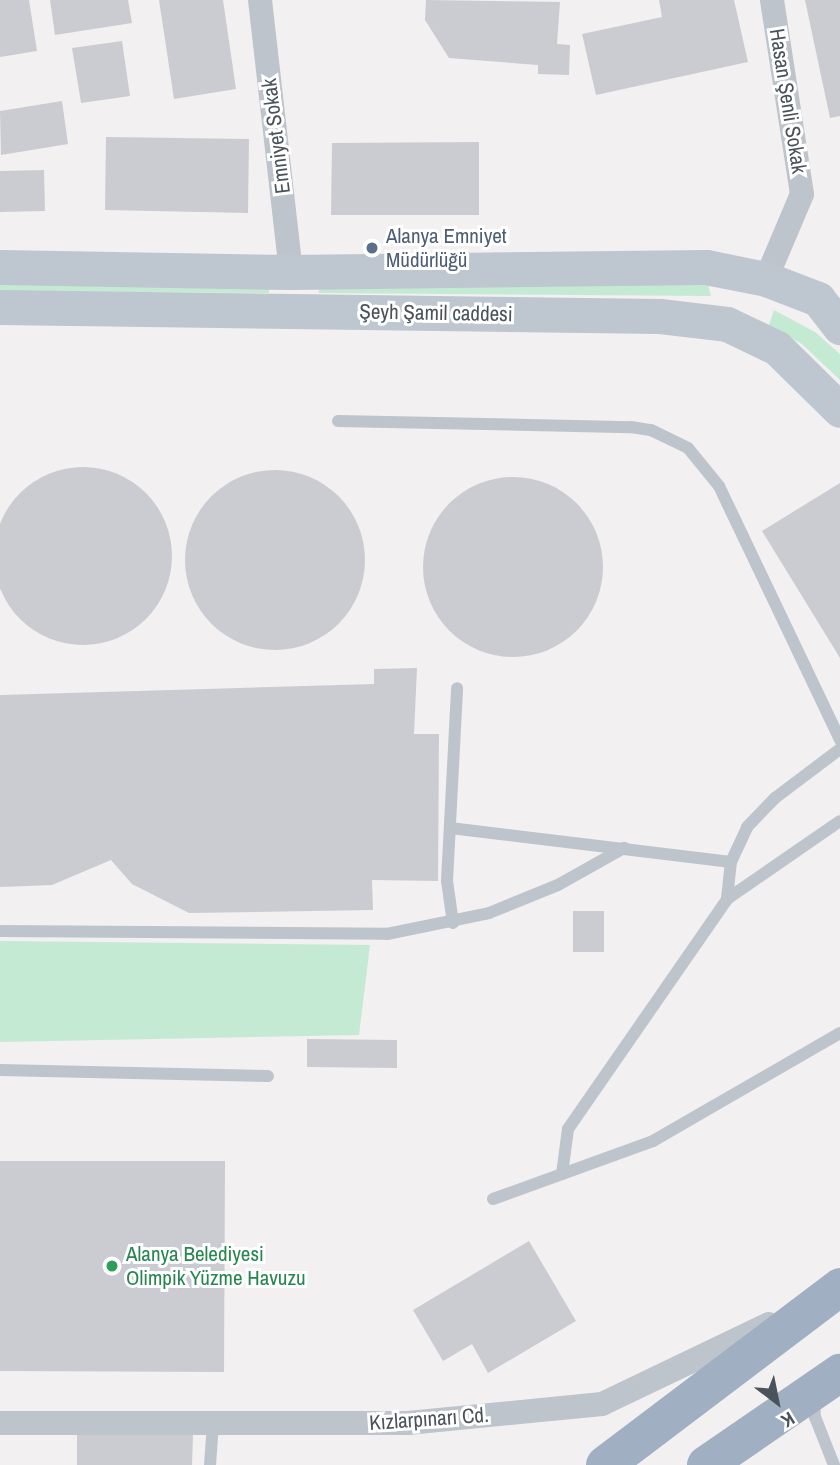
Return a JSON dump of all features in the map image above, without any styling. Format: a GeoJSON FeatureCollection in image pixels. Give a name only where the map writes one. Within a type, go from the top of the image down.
{"type":"FeatureCollection","features":[{"type":"Feature","properties":{"kind":"highway"},"geometry":{"type":"LineString","coordinates":[[605,1465],[837,1290]]}},
{"type":"Feature","properties":{"kind":"highway"},"geometry":{"type":"LineString","coordinates":[[706,1465],[827,1381]]}},
{"type":"Feature","properties":{"kind":"main road","name":"Şeyh Şamil caddesi"},"geometry":{"type":"LineString","coordinates":[[0,267],[291,272],[706,267],[766,279],[818,299],[840,327]]}},
{"type":"Feature","properties":{"kind":"main road"},"geometry":{"type":"LineString","coordinates":[[291,272],[294,311]]}},
{"type":"Feature","properties":{"kind":"main road"},"geometry":{"type":"LineString","coordinates":[[727,324],[766,279]]}},
{"type":"Feature","properties":{"kind":"main road","name":"Şeyh Şamil caddesi"},"geometry":{"type":"LineString","coordinates":[[0,307],[660,316],[727,324],[777,348],[840,410]]}},
{"type":"Feature","properties":{"kind":"street","name":"Emniyet Sokak"},"geometry":{"type":"LineString","coordinates":[[260,0],[291,272]]}},
{"type":"Feature","properties":{"kind":"street","name":"Hasan Şenli Sokak"},"geometry":{"type":"LineString","coordinates":[[766,279],[802,194],[772,0]]}},
{"type":"Feature","properties":{"kind":"street","name":"Kızlarpınarı Cd."},"geometry":{"type":"LineString","coordinates":[[0,1423],[408,1423],[602,1404],[837,1290]]}},
{"type":"Feature","properties":{"kind":"lane"},"geometry":{"type":"LineString","coordinates":[[338,421],[631,427],[651,430],[688,448],[719,486],[840,740]]}},
{"type":"Feature","properties":{"kind":"lane"},"geometry":{"type":"LineString","coordinates":[[453,923],[447,881],[457,688]]}},
{"type":"Feature","properties":{"kind":"lane"},"geometry":{"type":"LineString","coordinates":[[727,900],[731,862],[760,811],[840,749]]}},
{"type":"Feature","properties":{"kind":"lane"},"geometry":{"type":"LineString","coordinates":[[562,1174],[568,1129],[727,900],[840,821]]}},
{"type":"Feature","properties":{"kind":"lane"},"geometry":{"type":"LineString","coordinates":[[450,828],[731,862]]}},
{"type":"Feature","properties":{"kind":"lane"},"geometry":{"type":"LineString","coordinates":[[0,931],[354,937],[453,923],[524,900],[624,848]]}},
{"type":"Feature","properties":{"kind":"lane"},"geometry":{"type":"LineString","coordinates":[[493,1199],[653,1141],[840,1033]]}},
{"type":"Feature","properties":{"kind":"lane"},"geometry":{"type":"LineString","coordinates":[[0,1070],[268,1076]]}},
{"type":"Feature","properties":{"kind":"lane"},"geometry":{"type":"LineString","coordinates":[[827,1381],[815,1417],[834,1465]]}},
{"type":"Feature","properties":{"kind":"lane"},"geometry":{"type":"LineString","coordinates":[[210,1465],[214,1423]]}},
{"type":"Feature","properties":{"kind":"green space"},"geometry":{"type":"Polygon","coordinates":[[[0,281],[269,283],[269,293],[0,291],[0,281]]]}},
{"type":"Feature","properties":{"kind":"green space"},"geometry":{"type":"Polygon","coordinates":[[[318,283],[708,284],[711,296],[319,293],[318,283]]]}},
{"type":"Feature","properties":{"kind":"green space"},"geometry":{"type":"Polygon","coordinates":[[[774,310],[815,332],[840,354],[840,380],[802,344],[769,325],[774,310]]]}},
{"type":"Feature","properties":{"kind":"green space"},"geometry":{"type":"Polygon","coordinates":[[[0,941],[370,945],[359,1035],[0,1042],[0,941]]]}},
{"type":"Feature","properties":{"kind":"building"},"geometry":{"type":"Polygon","coordinates":[[[0,0],[29,0],[37,51],[0,57],[0,0]]]}},
{"type":"Feature","properties":{"kind":"building"},"geometry":{"type":"Polygon","coordinates":[[[50,0],[128,0],[132,23],[55,35],[50,0]]]}},
{"type":"Feature","properties":{"kind":"building"},"geometry":{"type":"Polygon","coordinates":[[[159,0],[223,0],[236,89],[174,99],[159,0]]]}},
{"type":"Feature","properties":{"kind":"building"},"geometry":{"type":"Polygon","coordinates":[[[426,0],[560,2],[557,44],[570,45],[569,75],[538,74],[538,65],[449,58],[425,20],[426,0]]]}},
{"type":"Feature","properties":{"kind":"building"},"geometry":{"type":"Polygon","coordinates":[[[659,0],[734,0],[748,62],[596,95],[582,34],[662,17],[659,0]]]}},
{"type":"Feature","properties":{"kind":"building"},"geometry":{"type":"Polygon","coordinates":[[[805,0],[840,0],[840,116],[830,118],[805,0]]]}},
{"type":"Feature","properties":{"kind":"building"},"geometry":{"type":"Polygon","coordinates":[[[122,41],[130,96],[81,103],[72,48],[122,41]]]}},
{"type":"Feature","properties":{"kind":"building"},"geometry":{"type":"Polygon","coordinates":[[[62,101],[68,144],[1,155],[0,111],[62,101]]]}},
{"type":"Feature","properties":{"kind":"building"},"geometry":{"type":"Polygon","coordinates":[[[106,137],[249,139],[248,213],[105,210],[106,137]]]}},
{"type":"Feature","properties":{"kind":"building"},"geometry":{"type":"Polygon","coordinates":[[[479,142],[479,215],[331,215],[332,143],[479,142]]]}},
{"type":"Feature","properties":{"kind":"building"},"geometry":{"type":"Polygon","coordinates":[[[44,170],[45,211],[0,212],[0,171],[44,170]]]}},
{"type":"Feature","properties":{"kind":"building"},"geometry":{"type":"Polygon","coordinates":[[[83,467],[100,468],[117,474],[146,493],[165,522],[171,539],[171,573],[165,590],[146,619],[117,638],[100,644],[83,645],[66,644],[49,638],[20,619],[1,590],[-5,573],[-6,556],[-5,539],[1,522],[20,493],[49,474],[66,468],[83,467]]]}},
{"type":"Feature","properties":{"kind":"building"},"geometry":{"type":"Polygon","coordinates":[[[275,470],[309,477],[339,496],[358,526],[365,560],[358,594],[339,624],[309,643],[275,650],[241,643],[211,624],[192,594],[185,560],[192,526],[211,496],[241,477],[275,470]]]}},
{"type":"Feature","properties":{"kind":"building"},"geometry":{"type":"Polygon","coordinates":[[[513,477],[547,484],[577,503],[596,533],[603,567],[596,601],[577,631],[547,650],[513,657],[479,650],[449,631],[430,601],[423,567],[430,533],[449,503],[479,484],[513,477]]]}},
{"type":"Feature","properties":{"kind":"building"},"geometry":{"type":"Polygon","coordinates":[[[840,483],[840,658],[762,531],[840,483]]]}},
{"type":"Feature","properties":{"kind":"building"},"geometry":{"type":"Polygon","coordinates":[[[417,668],[414,734],[439,734],[438,881],[372,880],[373,910],[189,913],[132,884],[111,860],[52,885],[0,887],[0,695],[374,684],[374,669],[417,668]]]}},
{"type":"Feature","properties":{"kind":"building"},"geometry":{"type":"Polygon","coordinates":[[[573,911],[604,911],[604,952],[573,952],[573,911]]]}},
{"type":"Feature","properties":{"kind":"building"},"geometry":{"type":"Polygon","coordinates":[[[307,1039],[397,1040],[397,1068],[307,1067],[307,1039]]]}},
{"type":"Feature","properties":{"kind":"building","name":"Alanya Belediyesi Olimpik Yüzme Havuzu"},"geometry":{"type":"Polygon","coordinates":[[[0,1161],[225,1161],[224,1372],[0,1371],[0,1161]]]}},
{"type":"Feature","properties":{"kind":"building"},"geometry":{"type":"Polygon","coordinates":[[[529,1241],[576,1321],[488,1373],[472,1344],[443,1361],[413,1310],[529,1241]]]}},
{"type":"Feature","properties":{"kind":"building"},"geometry":{"type":"Polygon","coordinates":[[[77,1435],[193,1435],[192,1465],[77,1465],[77,1435]]]}},
{"type":"Feature","properties":{"kind":"place","name":"Alanya Emniyet Müdürlüğü"},"geometry":{"type":"Point","coordinates":[372,248]}},
{"type":"Feature","properties":{"kind":"place","name":"Alanya Belediyesi Olimpik Yüzme Havuzu"},"geometry":{"type":"Point","coordinates":[112,1266]}}]}
